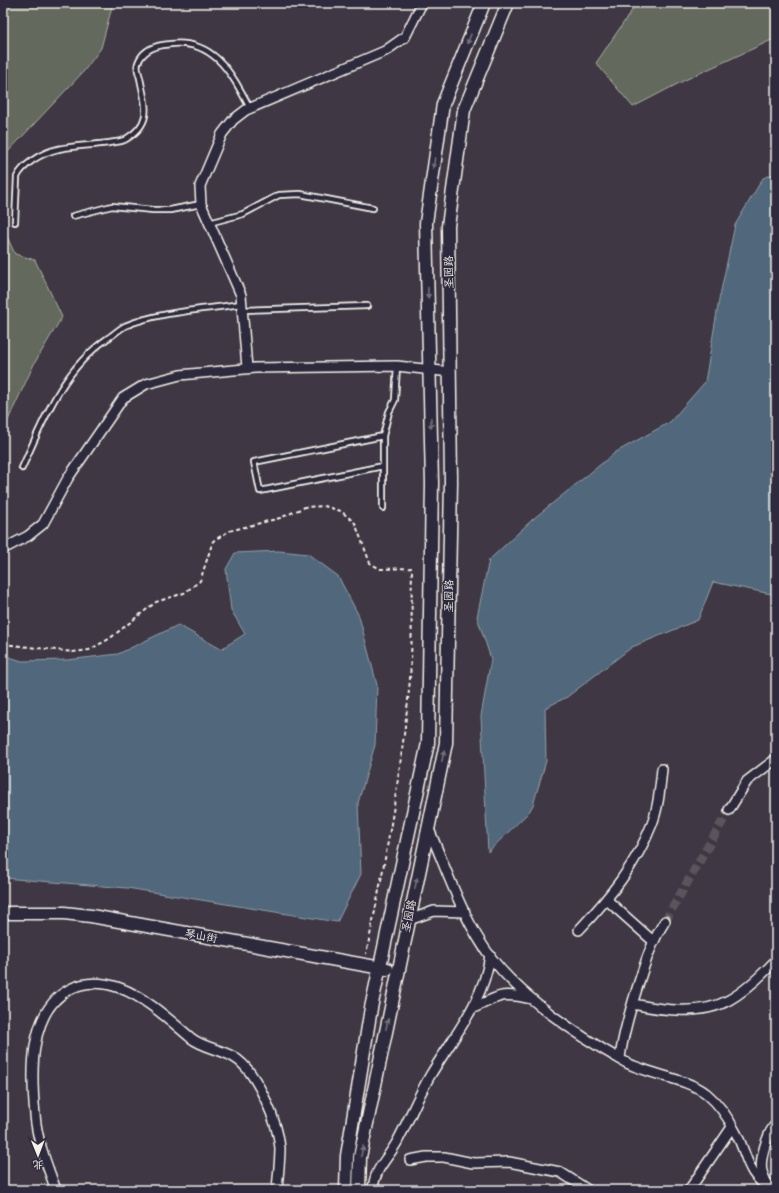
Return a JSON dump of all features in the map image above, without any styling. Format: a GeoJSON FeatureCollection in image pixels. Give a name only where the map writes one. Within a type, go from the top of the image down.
{"type":"FeatureCollection","features":[{"type":"Feature","properties":{"kind":"street"},"geometry":{"type":"LineString","coordinates":[[247,368],[241,295],[201,204],[200,186],[222,134],[233,120],[250,108],[385,51],[405,37],[422,3]]}},
{"type":"Feature","properties":{"kind":"street","name":"圣园路"},"geometry":{"type":"LineString","coordinates":[[346,1190],[347,1156],[371,1008],[428,743],[432,483],[426,223],[443,104],[484,3]]}},
{"type":"Feature","properties":{"kind":"street","name":"圣园路"},"geometry":{"type":"LineString","coordinates":[[359,1190],[360,1157],[446,743],[451,482],[448,226],[464,110],[508,3]]}},
{"type":"Feature","properties":{"kind":"street"},"geometry":{"type":"LineString","coordinates":[[3,549],[28,536],[43,524],[68,478],[123,398],[146,384],[180,375],[247,368],[397,366],[450,372]]}},
{"type":"Feature","properties":{"kind":"street"},"geometry":{"type":"LineString","coordinates":[[730,810],[747,781],[776,759]]}},
{"type":"Feature","properties":{"kind":"street"},"geometry":{"type":"LineString","coordinates":[[579,930],[607,900],[628,871],[652,824],[659,798],[662,769]]}},
{"type":"Feature","properties":{"kind":"street"},"geometry":{"type":"LineString","coordinates":[[428,827],[465,912],[490,955],[505,973],[533,1000],[594,1044],[620,1059],[706,1094],[722,1111],[732,1127],[751,1171],[771,1190]]}},
{"type":"Feature","properties":{"kind":"street"},"geometry":{"type":"LineString","coordinates":[[607,900],[653,941]]}},
{"type":"Feature","properties":{"kind":"street"},"geometry":{"type":"LineString","coordinates":[[409,920],[434,911],[465,912]]}},
{"type":"Feature","properties":{"kind":"street","name":"琴山街"},"geometry":{"type":"LineString","coordinates":[[3,913],[64,913],[91,916],[380,969],[398,971]]}},
{"type":"Feature","properties":{"kind":"street"},"geometry":{"type":"LineString","coordinates":[[620,1059],[622,1040],[632,1004],[653,941],[665,920]]}},
{"type":"Feature","properties":{"kind":"street"},"geometry":{"type":"LineString","coordinates":[[373,1190],[374,1177],[396,1142],[430,1075],[472,1008],[488,974],[490,955]]}},
{"type":"Feature","properties":{"kind":"street"},"geometry":{"type":"LineString","coordinates":[[632,1004],[660,1009],[691,1010],[728,1001],[754,982],[776,960]]}},
{"type":"Feature","properties":{"kind":"street"},"geometry":{"type":"LineString","coordinates":[[56,1190],[40,1147],[34,1116],[34,1059],[37,1038],[51,1003],[64,992],[77,985],[90,982],[105,984],[126,991],[157,1011],[198,1044],[237,1059],[247,1069],[260,1089],[277,1131],[280,1148],[277,1190]]}},
{"type":"Feature","properties":{"kind":"street"},"geometry":{"type":"LineString","coordinates":[[472,1008],[494,998],[509,994],[533,1000]]}},
{"type":"Feature","properties":{"kind":"street"},"geometry":{"type":"LineString","coordinates":[[771,1190],[761,1170],[762,1156],[766,1143],[776,1124]]}},
{"type":"Feature","properties":{"kind":"street"},"geometry":{"type":"LineString","coordinates":[[689,1190],[732,1127]]}},
{"type":"Feature","properties":{"kind":"street"},"geometry":{"type":"LineString","coordinates":[[410,1160],[426,1157],[444,1157],[473,1163],[509,1162],[560,1172],[588,1190]]}},
{"type":"Feature","properties":{"kind":"lane"},"geometry":{"type":"LineString","coordinates":[[15,222],[17,178],[19,172],[30,162],[44,152],[60,148],[124,141],[136,133],[145,123],[146,112],[137,65],[144,52],[157,46],[174,43],[191,45],[204,50],[219,60],[231,72],[250,108]]}},
{"type":"Feature","properties":{"kind":"lane"},"geometry":{"type":"LineString","coordinates":[[209,223],[244,214],[279,195],[300,194],[372,208]]}},
{"type":"Feature","properties":{"kind":"lane"},"geometry":{"type":"LineString","coordinates":[[73,216],[112,206],[170,210],[201,204]]}},
{"type":"Feature","properties":{"kind":"lane"},"geometry":{"type":"LineString","coordinates":[[22,468],[48,408],[66,378],[92,349],[125,326],[161,316],[242,307],[367,306]]}},
{"type":"Feature","properties":{"kind":"lane"},"geometry":{"type":"LineString","coordinates":[[383,508],[383,436],[389,412],[395,400],[397,366]]}},
{"type":"Feature","properties":{"kind":"lane"},"geometry":{"type":"LineString","coordinates":[[383,436],[254,462],[260,491],[383,466]]}},
{"type":"Feature","properties":{"kind":"path"},"geometry":{"type":"LineString","coordinates":[[3,644],[73,652],[89,650],[109,639],[156,602],[184,593],[200,581],[213,541],[229,531],[280,518],[304,507],[324,506],[341,511],[355,523],[370,563],[380,569],[412,568],[409,688],[399,776],[384,867],[364,966]]}},
{"type":"Feature","properties":{"kind":"green space"},"geometry":{"type":"Polygon","coordinates":[[[5,3],[113,3],[101,48],[84,71],[3,157],[3,5],[5,3]]]}},
{"type":"Feature","properties":{"kind":"green space"},"geometry":{"type":"Polygon","coordinates":[[[637,3],[776,3],[776,38],[685,80],[633,107],[596,63],[637,3]]]}},
{"type":"Feature","properties":{"kind":"green space"},"geometry":{"type":"Polygon","coordinates":[[[3,228],[15,254],[35,260],[62,317],[34,364],[3,431],[3,228]]]}},
{"type":"Feature","properties":{"kind":"water"},"geometry":{"type":"Polygon","coordinates":[[[776,173],[776,595],[713,582],[698,620],[632,647],[567,697],[545,708],[546,761],[533,805],[529,812],[488,852],[481,716],[491,659],[477,617],[489,560],[533,519],[616,452],[670,422],[705,382],[719,300],[735,225],[763,178],[776,173]]]}},
{"type":"Feature","properties":{"kind":"water"},"geometry":{"type":"Polygon","coordinates":[[[279,551],[308,554],[338,576],[359,616],[377,685],[375,745],[358,803],[361,874],[337,922],[127,888],[3,878],[3,655],[22,661],[67,660],[118,654],[178,625],[221,649],[245,634],[231,610],[226,569],[235,553],[279,551]]]}},
{"type":"Feature","properties":{"kind":"tunnel"},"geometry":{"type":"LineString","coordinates":[[665,921],[729,810]]}}]}
